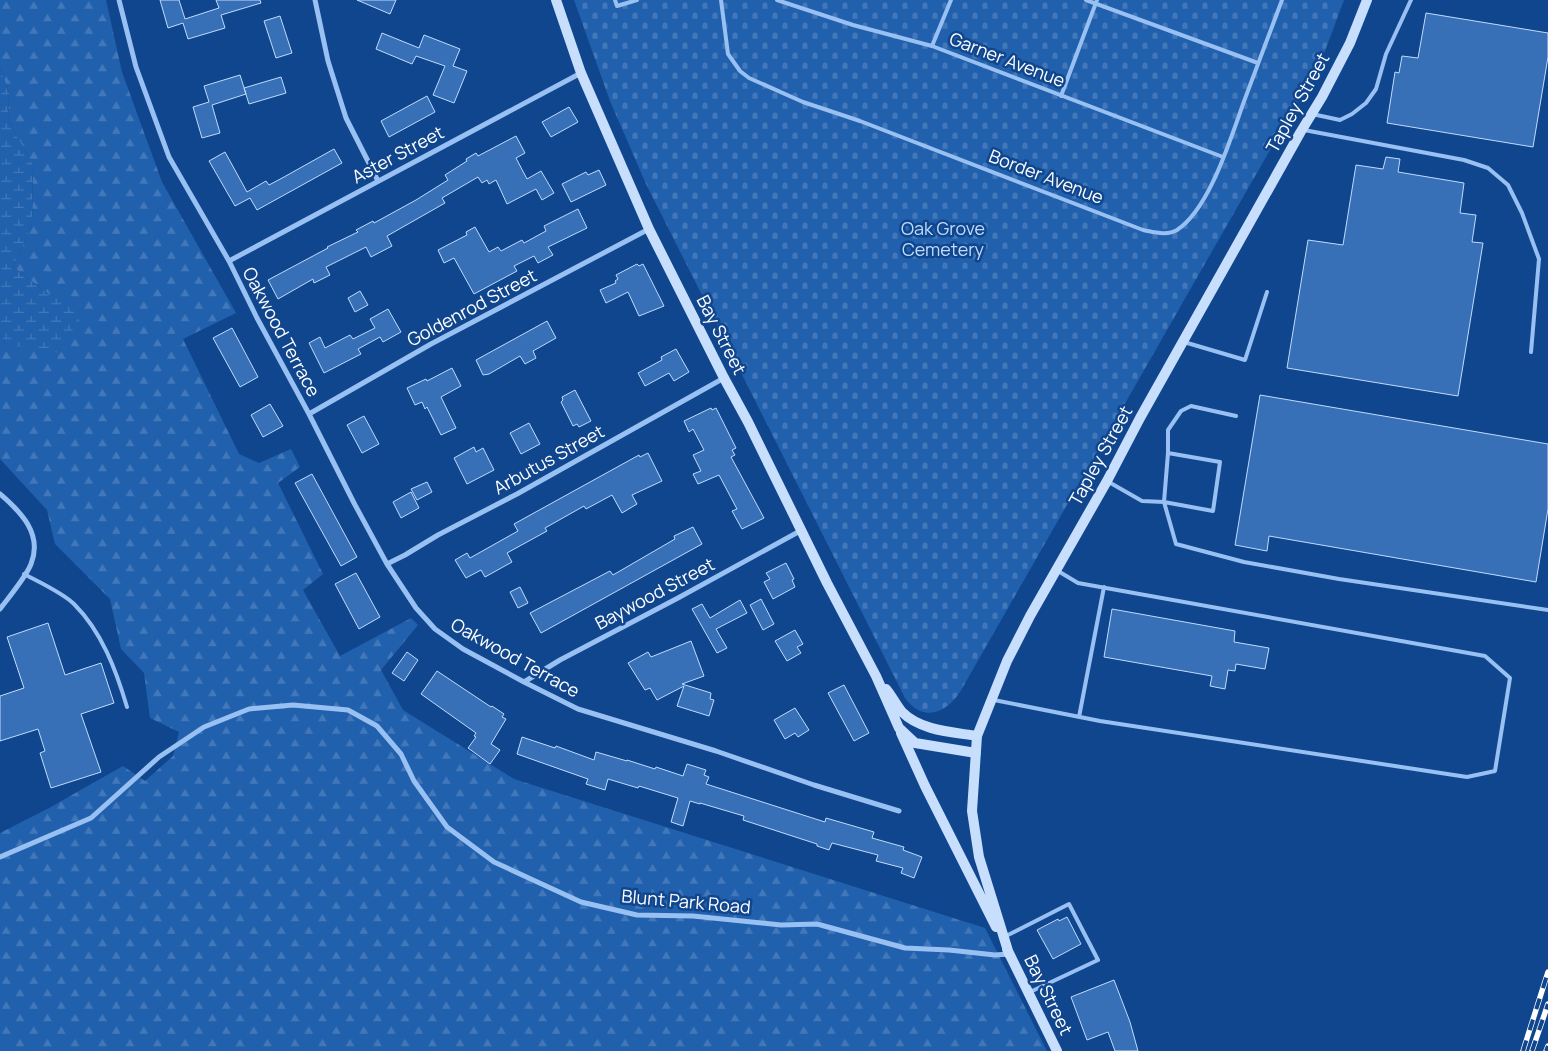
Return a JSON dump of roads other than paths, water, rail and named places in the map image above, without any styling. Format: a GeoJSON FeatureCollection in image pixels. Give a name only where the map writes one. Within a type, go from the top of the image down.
{"type":"FeatureCollection","features":[{"type":"Feature","properties":{"kind":"main road","name":"Bay Street"},"geometry":{"type":"LineString","coordinates":[[556,0],[581,73],[649,229],[748,422],[800,531],[876,676],[899,728],[915,743],[976,753]]}},
{"type":"Feature","properties":{"kind":"main road","name":"Tapley Street"},"geometry":{"type":"LineString","coordinates":[[1009,954],[979,857],[972,811],[977,736],[1007,662],[1056,570],[1312,114],[1350,43],[1366,0]]}},
{"type":"Feature","properties":{"kind":"main road","name":"Bay Street"},"geometry":{"type":"LineString","coordinates":[[876,676],[902,711],[911,719],[930,727],[977,736]]}},
{"type":"Feature","properties":{"kind":"main road"},"geometry":{"type":"LineString","coordinates":[[899,728],[925,786],[1009,954]]}},
{"type":"Feature","properties":{"kind":"main road","name":"Bay Street"},"geometry":{"type":"LineString","coordinates":[[1009,954],[1057,1051]]}},
{"type":"Feature","properties":{"kind":"street","name":"Oakwood Terrace"},"geometry":{"type":"LineString","coordinates":[[119,0],[136,67],[169,157],[229,262],[387,564],[416,608],[435,629],[463,649],[524,682],[578,708],[899,811]]}},
{"type":"Feature","properties":{"kind":"street"},"geometry":{"type":"LineString","coordinates":[[315,0],[328,61],[346,118],[378,181]]}},
{"type":"Feature","properties":{"kind":"street","name":"Aster Street"},"geometry":{"type":"LineString","coordinates":[[229,262],[581,73]]}},
{"type":"Feature","properties":{"kind":"street","name":"Goldenrod Street"},"geometry":{"type":"LineString","coordinates":[[309,414],[448,335],[649,229]]}},
{"type":"Feature","properties":{"kind":"street","name":"Arbutus Street"},"geometry":{"type":"LineString","coordinates":[[387,564],[517,494],[724,378]]}},
{"type":"Feature","properties":{"kind":"street"},"geometry":{"type":"LineString","coordinates":[[0,494],[10,502],[29,526],[36,546],[31,565],[0,609]]}},
{"type":"Feature","properties":{"kind":"street","name":"Baywood Street"},"geometry":{"type":"LineString","coordinates":[[524,682],[560,660],[800,531]]}},
{"type":"Feature","properties":{"kind":"street","name":"Blunt Park Road"},"geometry":{"type":"LineString","coordinates":[[0,857],[91,818],[159,757],[204,728],[250,709],[293,705],[348,710],[377,726],[401,754],[414,781],[447,827],[494,862],[581,902],[637,915],[693,916],[781,925],[817,924],[904,948],[995,955],[1009,954]]}},
{"type":"Feature","properties":{"kind":"lane"},"geometry":{"type":"LineString","coordinates":[[615,0],[617,6],[637,0]]}},
{"type":"Feature","properties":{"kind":"lane","name":"Border Avenue"},"geometry":{"type":"LineString","coordinates":[[721,0],[728,54],[740,71],[749,78],[803,102],[878,128],[1144,230],[1164,234],[1176,230],[1198,208],[1214,180],[1282,0]]}},
{"type":"Feature","properties":{"kind":"lane","name":"Garner Avenue"},"geometry":{"type":"LineString","coordinates":[[777,0],[853,25],[932,46],[1223,157]]}},
{"type":"Feature","properties":{"kind":"lane"},"geometry":{"type":"LineString","coordinates":[[932,46],[951,0]]}},
{"type":"Feature","properties":{"kind":"lane"},"geometry":{"type":"LineString","coordinates":[[1086,0],[1096,2],[1258,64]]}},
{"type":"Feature","properties":{"kind":"lane"},"geometry":{"type":"LineString","coordinates":[[1312,114],[1340,120],[1352,114],[1366,103],[1376,89],[1386,54],[1411,0]]}},
{"type":"Feature","properties":{"kind":"lane"},"geometry":{"type":"LineString","coordinates":[[1061,96],[1096,2]]}},
{"type":"Feature","properties":{"kind":"lane"},"geometry":{"type":"LineString","coordinates":[[1302,130],[1464,160],[1488,168],[1508,185],[1522,213],[1539,259],[1531,352]]}},
{"type":"Feature","properties":{"kind":"lane"},"geometry":{"type":"LineString","coordinates":[[1184,342],[1245,360],[1267,292]]}},
{"type":"Feature","properties":{"kind":"lane"},"geometry":{"type":"LineString","coordinates":[[1236,416],[1191,406],[1181,411],[1168,430],[1164,502],[1176,544],[1254,564],[1340,579],[1548,610]]}},
{"type":"Feature","properties":{"kind":"lane"},"geometry":{"type":"LineString","coordinates":[[1107,481],[1142,500],[1213,511],[1220,462],[1168,453]]}},
{"type":"Feature","properties":{"kind":"lane"},"geometry":{"type":"LineString","coordinates":[[991,699],[1079,716],[1467,777],[1495,771],[1510,678],[1485,656],[1078,583],[1056,570]]}},
{"type":"Feature","properties":{"kind":"lane"},"geometry":{"type":"LineString","coordinates":[[24,574],[46,585],[74,603],[94,629],[110,657],[120,681],[127,707]]}},
{"type":"Feature","properties":{"kind":"lane"},"geometry":{"type":"LineString","coordinates":[[1079,716],[1104,588]]}},
{"type":"Feature","properties":{"kind":"lane"},"geometry":{"type":"LineString","coordinates":[[1004,937],[1069,904],[1098,960],[1028,993]]}},
{"type":"Feature","properties":{"kind":"railway"},"geometry":{"type":"LineString","coordinates":[[1523,1051],[1548,972]]}},
{"type":"Feature","properties":{"kind":"railway"},"geometry":{"type":"LineString","coordinates":[[1532,1051],[1548,1004]]}},
{"type":"Feature","properties":{"kind":"railway"},"geometry":{"type":"LineString","coordinates":[[1546,1051],[1548,1046]]}},
{"type":"Feature","properties":{"kind":"park label","name":"Oak Grove Cemetery"},"geometry":{"type":"Point","coordinates":[943,239]}}]}
